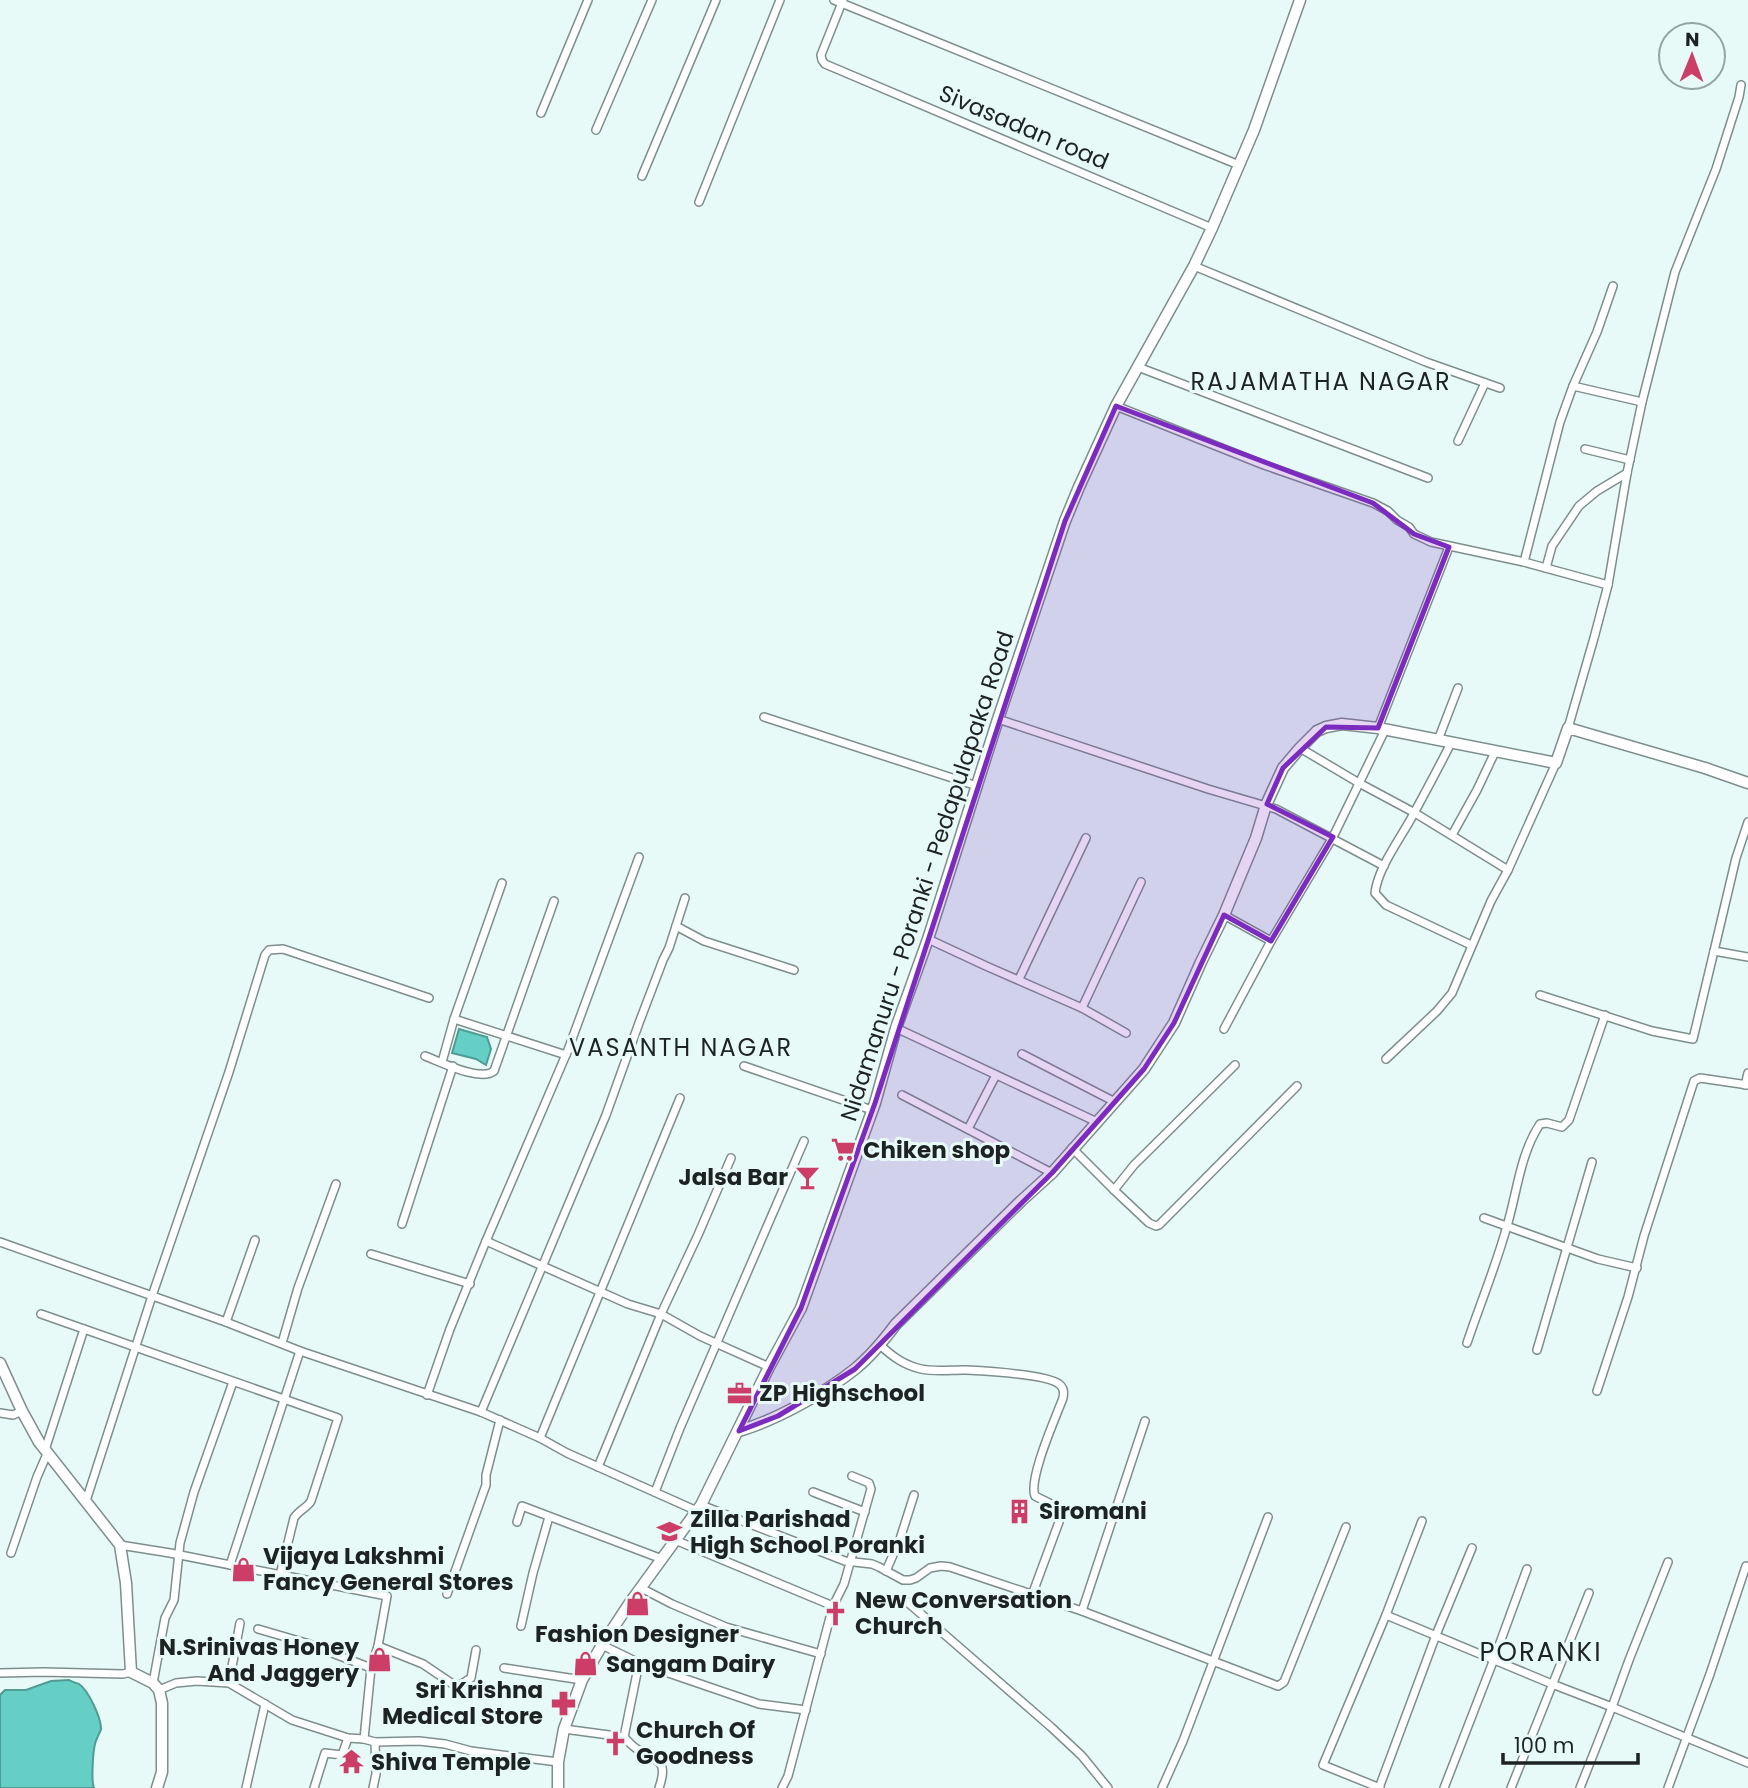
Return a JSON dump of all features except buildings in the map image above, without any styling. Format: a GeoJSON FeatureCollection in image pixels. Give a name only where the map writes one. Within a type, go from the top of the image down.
{"type":"FeatureCollection","features":[{"type":"Feature","properties":{"kind":"main road","name":"Nidamanuru - Poranki - Pedapulapaka Road"},"geometry":{"type":"LineString","coordinates":[[558,1788],[558,1762],[564,1729],[582,1680],[601,1645],[699,1508],[801,1308],[873,1110],[896,1028],[928,939],[1065,521],[1116,406],[1194,266],[1212,228],[1254,130],[1300,0]]}},
{"type":"Feature","properties":{"kind":"main road"},"geometry":{"type":"LineString","coordinates":[[739,1431],[778,1416],[823,1391],[855,1369],[880,1345],[896,1324],[1052,1172],[1144,1069],[1174,1023],[1224,915],[1283,768],[1317,731],[1342,724],[1382,729],[1556,763],[1568,728],[1748,783]]}},
{"type":"Feature","properties":{"kind":"main road"},"geometry":{"type":"LineString","coordinates":[[0,1363],[22,1411],[46,1452],[120,1545],[126,1583],[131,1672],[156,1686],[162,1703],[162,1772],[158,1788]]}},
{"type":"Feature","properties":{"kind":"street"},"geometry":{"type":"LineString","coordinates":[[541,113],[588,0]]}},
{"type":"Feature","properties":{"kind":"street"},"geometry":{"type":"LineString","coordinates":[[596,130],[652,0]]}},
{"type":"Feature","properties":{"kind":"street"},"geometry":{"type":"LineString","coordinates":[[642,176],[716,0]]}},
{"type":"Feature","properties":{"kind":"street"},"geometry":{"type":"LineString","coordinates":[[699,202],[780,0]]}},
{"type":"Feature","properties":{"kind":"street"},"geometry":{"type":"LineString","coordinates":[[839,1],[1239,165]]}},
{"type":"Feature","properties":{"kind":"street","name":"Sivasadan road"},"geometry":{"type":"LineString","coordinates":[[839,1],[821,55],[825,64],[1212,228]]}},
{"type":"Feature","properties":{"kind":"street"},"geometry":{"type":"LineString","coordinates":[[1568,728],[1608,585],[1627,474],[1675,272],[1716,169],[1741,85]]}},
{"type":"Feature","properties":{"kind":"street"},"geometry":{"type":"LineString","coordinates":[[1194,266],[1426,362],[1500,388]]}},
{"type":"Feature","properties":{"kind":"street"},"geometry":{"type":"LineString","coordinates":[[1524,562],[1560,422],[1613,286]]}},
{"type":"Feature","properties":{"kind":"street"},"geometry":{"type":"LineString","coordinates":[[1138,367],[1428,478]]}},
{"type":"Feature","properties":{"kind":"street"},"geometry":{"type":"LineString","coordinates":[[1458,440],[1485,383]]}},
{"type":"Feature","properties":{"kind":"street"},"geometry":{"type":"LineString","coordinates":[[1573,386],[1643,402]]}},
{"type":"Feature","properties":{"kind":"street"},"geometry":{"type":"LineString","coordinates":[[1116,406],[1264,465],[1373,503],[1388,511],[1424,540],[1524,562],[1608,585]]}},
{"type":"Feature","properties":{"kind":"street"},"geometry":{"type":"LineString","coordinates":[[1585,449],[1630,460]]}},
{"type":"Feature","properties":{"kind":"street"},"geometry":{"type":"LineString","coordinates":[[1546,568],[1552,547],[1579,506],[1597,491],[1627,474]]}},
{"type":"Feature","properties":{"kind":"street"},"geometry":{"type":"LineString","coordinates":[[1224,1029],[1333,837],[1359,783],[1382,729],[1449,547]]}},
{"type":"Feature","properties":{"kind":"street"},"geometry":{"type":"LineString","coordinates":[[1438,740],[1458,688]]}},
{"type":"Feature","properties":{"kind":"street"},"geometry":{"type":"LineString","coordinates":[[764,717],[977,786]]}},
{"type":"Feature","properties":{"kind":"street"},"geometry":{"type":"LineString","coordinates":[[998,719],[1208,789],[1266,805],[1333,837],[1384,866]]}},
{"type":"Feature","properties":{"kind":"street"},"geometry":{"type":"LineString","coordinates":[[1451,743],[1384,866],[1375,893],[1386,905],[1471,946]]}},
{"type":"Feature","properties":{"kind":"street"},"geometry":{"type":"LineString","coordinates":[[1300,748],[1415,813],[1508,870]]}},
{"type":"Feature","properties":{"kind":"street"},"geometry":{"type":"LineString","coordinates":[[1452,835],[1495,752]]}},
{"type":"Feature","properties":{"kind":"street"},"geometry":{"type":"LineString","coordinates":[[1385,1059],[1437,1011],[1452,993],[1491,901],[1508,870],[1556,763]]}},
{"type":"Feature","properties":{"kind":"street"},"geometry":{"type":"LineString","coordinates":[[1540,995],[1652,1031],[1693,1039],[1736,858],[1748,822]]}},
{"type":"Feature","properties":{"kind":"street"},"geometry":{"type":"LineString","coordinates":[[1019,979],[1086,838]]}},
{"type":"Feature","properties":{"kind":"street"},"geometry":{"type":"LineString","coordinates":[[427,1395],[450,1329],[566,1055],[639,857]]}},
{"type":"Feature","properties":{"kind":"street"},"geometry":{"type":"LineString","coordinates":[[1082,1008],[1141,882]]}},
{"type":"Feature","properties":{"kind":"street"},"geometry":{"type":"LineString","coordinates":[[442,1062],[454,1019],[502,883]]}},
{"type":"Feature","properties":{"kind":"street"},"geometry":{"type":"LineString","coordinates":[[481,1412],[606,1115],[685,898]]}},
{"type":"Feature","properties":{"kind":"street"},"geometry":{"type":"LineString","coordinates":[[425,1056],[476,1074],[490,1074],[494,1070],[554,901]]}},
{"type":"Feature","properties":{"kind":"street"},"geometry":{"type":"LineString","coordinates":[[1224,915],[1272,941]]}},
{"type":"Feature","properties":{"kind":"street"},"geometry":{"type":"LineString","coordinates":[[676,926],[704,941],[794,970]]}},
{"type":"Feature","properties":{"kind":"street"},"geometry":{"type":"LineString","coordinates":[[928,939],[1082,1008],[1126,1033]]}},
{"type":"Feature","properties":{"kind":"street"},"geometry":{"type":"LineString","coordinates":[[86,1501],[152,1296],[229,1072],[261,966],[269,950],[283,949],[429,998]]}},
{"type":"Feature","properties":{"kind":"street"},"geometry":{"type":"LineString","coordinates":[[1714,951],[1748,957]]}},
{"type":"Feature","properties":{"kind":"street"},"geometry":{"type":"LineString","coordinates":[[1467,1343],[1507,1226],[1526,1155],[1540,1124],[1562,1127],[1569,1120],[1605,1016]]}},
{"type":"Feature","properties":{"kind":"street"},"geometry":{"type":"LineString","coordinates":[[454,1019],[566,1055]]}},
{"type":"Feature","properties":{"kind":"street"},"geometry":{"type":"LineString","coordinates":[[896,1028],[1097,1122]]}},
{"type":"Feature","properties":{"kind":"street"},"geometry":{"type":"LineString","coordinates":[[1022,1054],[1115,1102]]}},
{"type":"Feature","properties":{"kind":"street"},"geometry":{"type":"LineString","coordinates":[[1114,1189],[1134,1165],[1235,1065]]}},
{"type":"Feature","properties":{"kind":"street"},"geometry":{"type":"LineString","coordinates":[[402,1224],[453,1066]]}},
{"type":"Feature","properties":{"kind":"street"},"geometry":{"type":"LineString","coordinates":[[744,1066],[873,1110]]}},
{"type":"Feature","properties":{"kind":"street"},"geometry":{"type":"LineString","coordinates":[[1597,1391],[1695,1081],[1700,1078],[1747,1085],[1748,1073]]}},
{"type":"Feature","properties":{"kind":"street"},"geometry":{"type":"LineString","coordinates":[[968,1129],[996,1075]]}},
{"type":"Feature","properties":{"kind":"street"},"geometry":{"type":"LineString","coordinates":[[1072,1148],[1149,1223],[1156,1226],[1297,1086]]}},
{"type":"Feature","properties":{"kind":"street"},"geometry":{"type":"LineString","coordinates":[[902,1095],[1052,1172]]}},
{"type":"Feature","properties":{"kind":"street"},"geometry":{"type":"LineString","coordinates":[[540,1438],[680,1098]]}},
{"type":"Feature","properties":{"kind":"street"},"geometry":{"type":"LineString","coordinates":[[654,1492],[804,1141]]}},
{"type":"Feature","properties":{"kind":"street"},"geometry":{"type":"LineString","coordinates":[[598,1466],[660,1314],[731,1158]]}},
{"type":"Feature","properties":{"kind":"street"},"geometry":{"type":"LineString","coordinates":[[1537,1350],[1592,1162]]}},
{"type":"Feature","properties":{"kind":"street"},"geometry":{"type":"LineString","coordinates":[[282,1343],[298,1288],[336,1184]]}},
{"type":"Feature","properties":{"kind":"street"},"geometry":{"type":"LineString","coordinates":[[1484,1218],[1598,1259],[1637,1268]]}},
{"type":"Feature","properties":{"kind":"street"},"geometry":{"type":"LineString","coordinates":[[226,1322],[255,1240]]}},
{"type":"Feature","properties":{"kind":"street"},"geometry":{"type":"LineString","coordinates":[[486,1241],[628,1304],[660,1314],[769,1367]]}},
{"type":"Feature","properties":{"kind":"street"},"geometry":{"type":"LineString","coordinates":[[0,1242],[300,1351],[481,1412],[654,1492],[845,1561],[872,1564],[908,1581],[930,1568],[950,1567],[1082,1611],[1275,1686],[1284,1682],[1346,1527]]}},
{"type":"Feature","properties":{"kind":"street"},"geometry":{"type":"LineString","coordinates":[[371,1254],[470,1284]]}},
{"type":"Feature","properties":{"kind":"street"},"geometry":{"type":"LineString","coordinates":[[41,1314],[338,1418],[311,1501],[294,1518],[280,1575]]}},
{"type":"Feature","properties":{"kind":"street"},"geometry":{"type":"LineString","coordinates":[[11,1553],[84,1329]]}},
{"type":"Feature","properties":{"kind":"street"},"geometry":{"type":"LineString","coordinates":[[880,1345],[897,1360],[918,1368],[1047,1378],[1062,1386],[1063,1398],[1033,1487],[1035,1496],[1053,1505],[1060,1514],[1059,1522],[1032,1595]]}},
{"type":"Feature","properties":{"kind":"street"},"geometry":{"type":"LineString","coordinates":[[230,1565],[300,1351]]}},
{"type":"Feature","properties":{"kind":"street"},"geometry":{"type":"LineString","coordinates":[[233,1381],[194,1492],[178,1555],[174,1600],[165,1618],[156,1686],[197,1681],[229,1683],[292,1720],[348,1738],[375,1742],[419,1741],[483,1753],[558,1762]]}},
{"type":"Feature","properties":{"kind":"street"},"geometry":{"type":"LineString","coordinates":[[0,1413],[13,1415],[22,1411]]}},
{"type":"Feature","properties":{"kind":"street"},"geometry":{"type":"LineString","coordinates":[[447,1594],[486,1485],[486,1475],[500,1420]]}},
{"type":"Feature","properties":{"kind":"street"},"geometry":{"type":"LineString","coordinates":[[1082,1611],[1145,1421]]}},
{"type":"Feature","properties":{"kind":"street"},"geometry":{"type":"LineString","coordinates":[[782,1788],[788,1776],[833,1606],[844,1584],[871,1486],[852,1476]]}},
{"type":"Feature","properties":{"kind":"street"},"geometry":{"type":"LineString","coordinates":[[813,1492],[865,1512]]}},
{"type":"Feature","properties":{"kind":"street"},"geometry":{"type":"LineString","coordinates":[[886,1571],[914,1495]]}},
{"type":"Feature","properties":{"kind":"street"},"geometry":{"type":"LineString","coordinates":[[517,1522],[522,1506],[662,1559]]}},
{"type":"Feature","properties":{"kind":"street"},"geometry":{"type":"LineString","coordinates":[[521,1626],[549,1517]]}},
{"type":"Feature","properties":{"kind":"street"},"geometry":{"type":"LineString","coordinates":[[1162,1788],[1183,1741],[1268,1517]]}},
{"type":"Feature","properties":{"kind":"street"},"geometry":{"type":"LineString","coordinates":[[1422,1521],[1323,1765],[1380,1788],[1436,1635],[1472,1548]]}},
{"type":"Feature","properties":{"kind":"street"},"geometry":{"type":"LineString","coordinates":[[675,1540],[833,1606]]}},
{"type":"Feature","properties":{"kind":"street"},"geometry":{"type":"LineString","coordinates":[[120,1545],[387,1596],[379,1646],[371,1668],[364,1739]]}},
{"type":"Feature","properties":{"kind":"street"},"geometry":{"type":"LineString","coordinates":[[1580,1788],[1668,1562]]}},
{"type":"Feature","properties":{"kind":"street"},"geometry":{"type":"LineString","coordinates":[[1668,1788],[1688,1738],[1746,1566]]}},
{"type":"Feature","properties":{"kind":"street"},"geometry":{"type":"LineString","coordinates":[[1444,1788],[1527,1569]]}},
{"type":"Feature","properties":{"kind":"street"},"geometry":{"type":"LineString","coordinates":[[641,1588],[726,1627],[821,1654]]}},
{"type":"Feature","properties":{"kind":"street"},"geometry":{"type":"LineString","coordinates":[[1511,1788],[1589,1593]]}},
{"type":"Feature","properties":{"kind":"street"},"geometry":{"type":"LineString","coordinates":[[905,1600],[1051,1727],[1082,1756],[1108,1788]]}},
{"type":"Feature","properties":{"kind":"street"},"geometry":{"type":"LineString","coordinates":[[1386,1615],[1748,1763]]}},
{"type":"Feature","properties":{"kind":"street"},"geometry":{"type":"LineString","coordinates":[[229,1683],[240,1623]]}},
{"type":"Feature","properties":{"kind":"street"},"geometry":{"type":"LineString","coordinates":[[258,1629],[306,1643],[371,1668]]}},
{"type":"Feature","properties":{"kind":"street"},"geometry":{"type":"LineString","coordinates":[[601,1645],[639,1663],[759,1704],[806,1710]]}},
{"type":"Feature","properties":{"kind":"street"},"geometry":{"type":"LineString","coordinates":[[379,1646],[423,1664],[457,1687],[471,1678],[476,1650]]}},
{"type":"Feature","properties":{"kind":"street"},"geometry":{"type":"LineString","coordinates":[[624,1737],[639,1663]]}},
{"type":"Feature","properties":{"kind":"street"},"geometry":{"type":"LineString","coordinates":[[504,1668],[582,1680]]}},
{"type":"Feature","properties":{"kind":"street"},"geometry":{"type":"LineString","coordinates":[[0,1673],[131,1672]]}},
{"type":"Feature","properties":{"kind":"street"},"geometry":{"type":"LineString","coordinates":[[246,1788],[265,1704]]}},
{"type":"Feature","properties":{"kind":"street"},"geometry":{"type":"LineString","coordinates":[[564,1729],[624,1737],[635,1748],[662,1765],[664,1775],[659,1788]]}},
{"type":"Feature","properties":{"kind":"street"},"geometry":{"type":"LineString","coordinates":[[314,1788],[325,1753],[342,1755],[348,1738]]}},
{"type":"Feature","properties":{"kind":"street"},"geometry":{"type":"LineString","coordinates":[[373,1788],[376,1774],[375,1742]]}},
{"type":"Feature","properties":{"kind":"highlighted area"},"geometry":{"type":"Polygon","coordinates":[[[1116,406],[1373,503],[1414,534],[1449,547],[1378,728],[1326,727],[1283,768],[1267,804],[1333,837],[1271,941],[1224,915],[1174,1023],[1144,1069],[1052,1173],[855,1369],[778,1416],[739,1431],[801,1308],[875,1103],[1065,521],[1116,406]]]}},
{"type":"Feature","properties":{"kind":"water"},"geometry":{"type":"Polygon","coordinates":[[[459,1029],[487,1037],[491,1049],[486,1065],[476,1059],[452,1053],[459,1029]]]}},
{"type":"Feature","properties":{"kind":"water"},"geometry":{"type":"Polygon","coordinates":[[[69,1680],[79,1684],[86,1692],[100,1724],[92,1773],[94,1788],[0,1788],[0,1695],[5,1690],[26,1690],[51,1681],[69,1680]]]}},
{"type":"Feature","properties":{"kind":"place","name":"Chiken shop"},"geometry":{"type":"Point","coordinates":[843,1150]}},
{"type":"Feature","properties":{"kind":"place","name":"Jalsa Bar"},"geometry":{"type":"Point","coordinates":[808,1177]}},
{"type":"Feature","properties":{"kind":"place","name":"ZP Highschool"},"geometry":{"type":"Point","coordinates":[739,1393]}},
{"type":"Feature","properties":{"kind":"place","name":"Siromani"},"geometry":{"type":"Point","coordinates":[1019,1511]}},
{"type":"Feature","properties":{"kind":"place","name":"Zilla Parishad High School Poranki"},"geometry":{"type":"Point","coordinates":[670,1532]}},
{"type":"Feature","properties":{"kind":"place","name":"Vijaya Lakshmi Fancy General Stores"},"geometry":{"type":"Point","coordinates":[243,1569]}},
{"type":"Feature","properties":{"kind":"place","name":"Fashion Designer"},"geometry":{"type":"Point","coordinates":[637,1604]}},
{"type":"Feature","properties":{"kind":"place","name":"New Conversation Church"},"geometry":{"type":"Point","coordinates":[835,1613]}},
{"type":"Feature","properties":{"kind":"place","name":"N.Srinivas Honey And Jaggery"},"geometry":{"type":"Point","coordinates":[379,1660]}},
{"type":"Feature","properties":{"kind":"place","name":"Sangam Dairy"},"geometry":{"type":"Point","coordinates":[586,1664]}},
{"type":"Feature","properties":{"kind":"place","name":"Sri Krishna Medical Store"},"geometry":{"type":"Point","coordinates":[563,1703]}},
{"type":"Feature","properties":{"kind":"place","name":"Church Of Goodness"},"geometry":{"type":"Point","coordinates":[616,1743]}},
{"type":"Feature","properties":{"kind":"place","name":"Shiva Temple"},"geometry":{"type":"Point","coordinates":[351,1762]}},
{"type":"Feature","properties":{"kind":"district","name":"RAJAMATHA NAGAR"},"geometry":{"type":"Point","coordinates":[1321,381]}},
{"type":"Feature","properties":{"kind":"district","name":"VASANTH NAGAR"},"geometry":{"type":"Point","coordinates":[681,1047]}},
{"type":"Feature","properties":{"kind":"district","name":"PORANKI"},"geometry":{"type":"Point","coordinates":[1541,1652]}}]}
